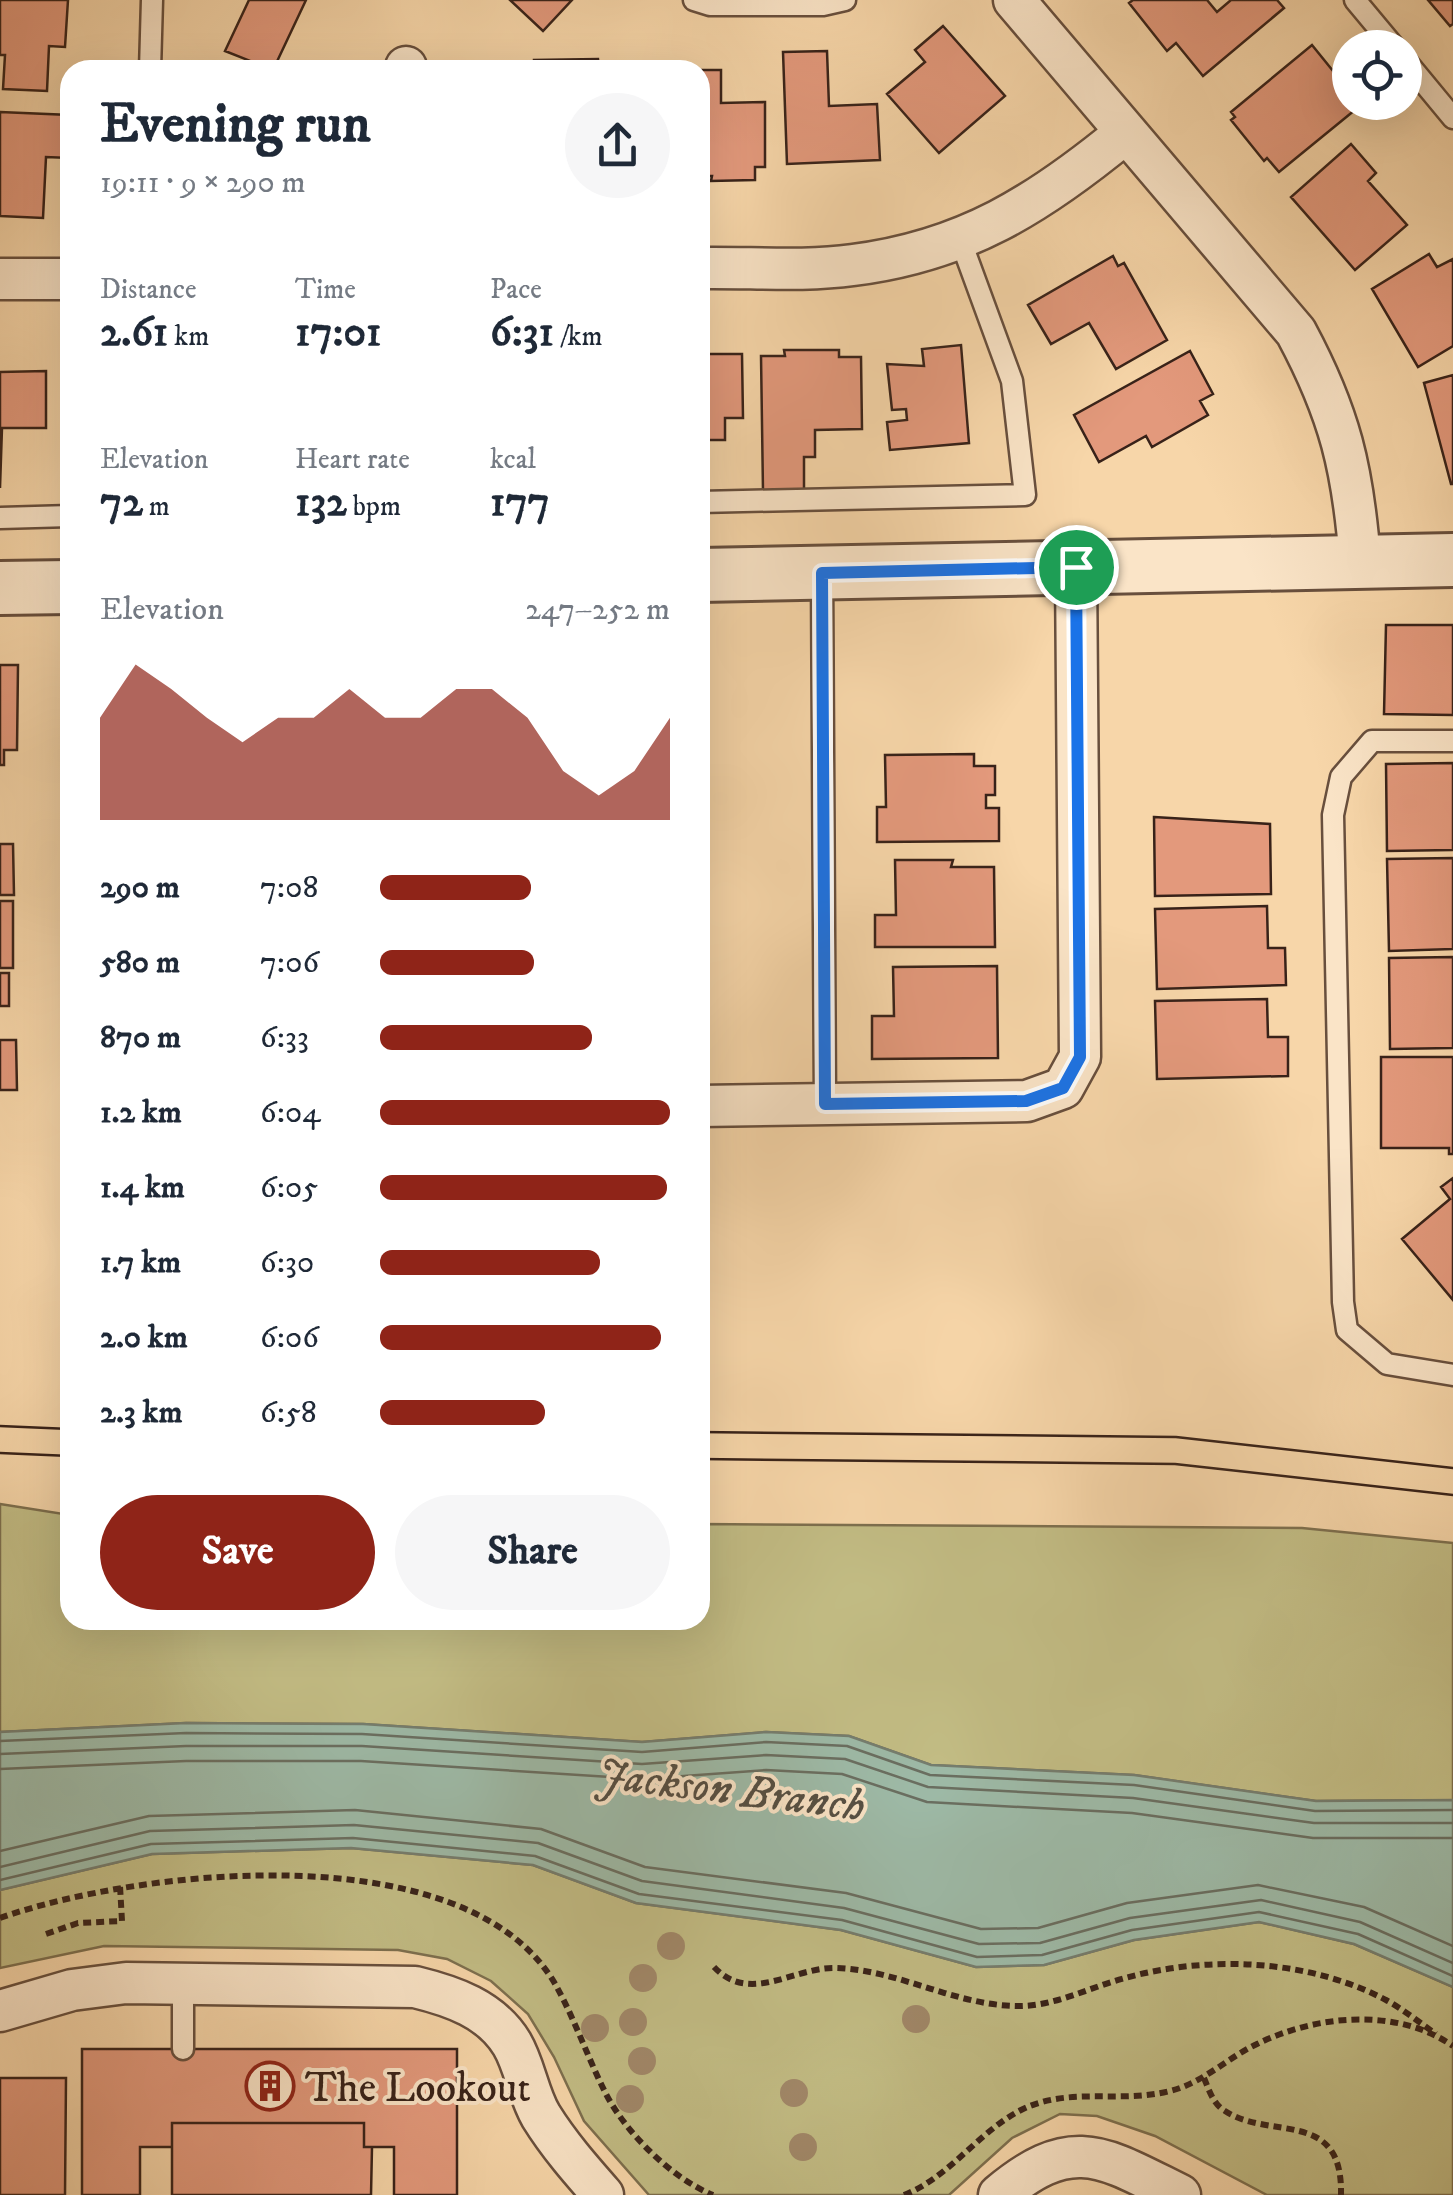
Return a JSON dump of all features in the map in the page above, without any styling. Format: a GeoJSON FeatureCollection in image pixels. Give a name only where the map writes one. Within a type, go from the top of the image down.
{"type":"FeatureCollection","features":[{"type":"Feature","properties":{"kind":"street"},"geometry":{"type":"LineString","coordinates":[[1014,0],[1296,332],[1323,383],[1344,438],[1360,561]]}},
{"type":"Feature","properties":{"kind":"street"},"geometry":{"type":"LineString","coordinates":[[710,268],[851,266],[923,252],[1021,212],[1124,134]]}},
{"type":"Feature","properties":{"kind":"street"},"geometry":{"type":"LineString","coordinates":[[0,280],[60,279]]}},
{"type":"Feature","properties":{"kind":"street"},"geometry":{"type":"LineString","coordinates":[[710,575],[1453,560]]}},
{"type":"Feature","properties":{"kind":"street"},"geometry":{"type":"LineString","coordinates":[[710,1106],[1026,1101],[1063,1088],[1080,1057],[1076,567]]}},
{"type":"Feature","properties":{"kind":"street"},"geometry":{"type":"LineString","coordinates":[[0,588],[60,587]]}},
{"type":"Feature","properties":{"kind":"street"},"geometry":{"type":"LineString","coordinates":[[0,2011],[72,1990],[126,1983],[414,1988],[452,1996],[485,2015],[511,2043],[539,2113],[572,2161],[603,2195]]}},
{"type":"Feature","properties":{"kind":"street"},"geometry":{"type":"LineString","coordinates":[[999,2195],[1042,2164],[1074,2155],[1108,2160],[1180,2195]]}},
{"type":"Feature","properties":{"kind":"lane"},"geometry":{"type":"LineString","coordinates":[[150,60],[152,0]]}},
{"type":"Feature","properties":{"kind":"lane"},"geometry":{"type":"LineString","coordinates":[[694,0],[710,5],[823,5],[845,0]]}},
{"type":"Feature","properties":{"kind":"lane"},"geometry":{"type":"LineString","coordinates":[[1355,0],[1380,30]]}},
{"type":"Feature","properties":{"kind":"lane"},"geometry":{"type":"LineString","coordinates":[[1422,81],[1453,118]]}},
{"type":"Feature","properties":{"kind":"lane"},"geometry":{"type":"LineString","coordinates":[[710,502],[1025,495],[1012,380],[960,239]]}},
{"type":"Feature","properties":{"kind":"lane"},"geometry":{"type":"LineString","coordinates":[[0,518],[60,516]]}},
{"type":"Feature","properties":{"kind":"lane"},"geometry":{"type":"LineString","coordinates":[[822,573],[825,1104]]}},
{"type":"Feature","properties":{"kind":"lane"},"geometry":{"type":"LineString","coordinates":[[1453,741],[1372,741],[1341,777],[1333,815],[1343,1302],[1348,1330],[1388,1364],[1453,1375]]}},
{"type":"Feature","properties":{"kind":"lane"},"geometry":{"type":"LineString","coordinates":[[183,1984],[183,2049]]}},
{"type":"Feature","properties":{"kind":"path"},"geometry":{"type":"LineString","coordinates":[[46,1934],[78,1924],[122,1921],[120,1886]]}},
{"type":"Feature","properties":{"kind":"path"},"geometry":{"type":"LineString","coordinates":[[714,1967],[740,1985],[762,1984],[831,1968],[908,1978],[952,1998],[979,2004],[1025,2006],[1192,1966],[1264,1965],[1333,1978],[1387,2000],[1453,2046]]}},
{"type":"Feature","properties":{"kind":"path"},"geometry":{"type":"LineString","coordinates":[[904,2195],[952,2166],[1015,2113],[1038,2102],[1093,2094],[1170,2091],[1204,2078],[1257,2044],[1299,2028],[1340,2020],[1389,2020],[1436,2034]]}},
{"type":"Feature","properties":{"kind":"path"},"geometry":{"type":"LineString","coordinates":[[1204,2078],[1214,2101],[1225,2112],[1291,2127],[1323,2143],[1342,2174],[1341,2195]]}},
{"type":"Feature","properties":{"kind":"shaded area"},"geometry":{"type":"Polygon","coordinates":[[[0,1504],[60,1513],[60,1630],[710,1630],[710,1524],[1302,1528],[1453,1543],[1453,1800],[1316,1801],[1134,1775],[931,1765],[849,1736],[766,1732],[642,1742],[363,1724],[186,1723],[0,1732],[0,1504]]]}},
{"type":"Feature","properties":{"kind":"shaded area"},"geometry":{"type":"Polygon","coordinates":[[[351,1848],[533,1865],[636,1903],[841,1930],[976,1967],[1044,1965],[1134,1940],[1259,1922],[1354,1944],[1453,1987],[1453,2195],[1267,2195],[1155,2136],[1097,2116],[1060,2114],[1012,2138],[949,2195],[649,2195],[584,2121],[554,2057],[528,2014],[491,1981],[447,1959],[398,1950],[104,1946],[0,1968],[0,1890],[152,1854],[351,1848]]]}},
{"type":"Feature","properties":{"kind":"water","name":"Jackson Branch"},"geometry":{"type":"Polygon","coordinates":[[[186,1723],[363,1724],[642,1742],[766,1732],[849,1736],[931,1765],[1134,1775],[1316,1801],[1453,1800],[1453,1987],[1354,1944],[1259,1922],[1134,1940],[1044,1965],[976,1967],[841,1930],[636,1903],[533,1865],[351,1848],[152,1854],[0,1890],[0,1732],[186,1723]]]}},
{"type":"Feature","properties":{"kind":"building"},"geometry":{"type":"Polygon","coordinates":[[[0,0],[68,0],[65,47],[49,46],[47,91],[3,89],[5,55],[0,55],[0,0]]]}},
{"type":"Feature","properties":{"kind":"building"},"geometry":{"type":"Polygon","coordinates":[[[249,0],[306,0],[278,60],[248,60],[225,51],[249,0]]]}},
{"type":"Feature","properties":{"kind":"building"},"geometry":{"type":"Polygon","coordinates":[[[510,0],[572,0],[543,31],[510,0]]]}},
{"type":"Feature","properties":{"kind":"building"},"geometry":{"type":"Polygon","coordinates":[[[1207,0],[1217,12],[1231,0],[1277,0],[1284,8],[1203,76],[1176,43],[1167,51],[1129,3],[1207,0]]]}},
{"type":"Feature","properties":{"kind":"building"},"geometry":{"type":"Polygon","coordinates":[[[1428,0],[1453,0],[1453,24],[1450,26],[1428,0]]]}},
{"type":"Feature","properties":{"kind":"building"},"geometry":{"type":"Polygon","coordinates":[[[943,26],[1005,96],[939,153],[887,94],[925,62],[915,50],[943,26]]]}},
{"type":"Feature","properties":{"kind":"building"},"geometry":{"type":"Polygon","coordinates":[[[1312,45],[1332,70],[1332,120],[1343,120],[1279,172],[1267,158],[1264,161],[1231,120],[1235,117],[1231,112],[1312,45]]]}},
{"type":"Feature","properties":{"kind":"building"},"geometry":{"type":"Polygon","coordinates":[[[827,51],[829,106],[877,104],[880,160],[787,164],[783,52],[827,51]]]}},
{"type":"Feature","properties":{"kind":"building"},"geometry":{"type":"Polygon","coordinates":[[[710,70],[721,70],[721,103],[765,102],[765,167],[755,167],[755,180],[711,181],[710,70]]]}},
{"type":"Feature","properties":{"kind":"building"},"geometry":{"type":"Polygon","coordinates":[[[0,112],[60,115],[60,158],[46,157],[43,218],[0,216],[0,112]]]}},
{"type":"Feature","properties":{"kind":"building"},"geometry":{"type":"Polygon","coordinates":[[[1351,144],[1376,173],[1368,181],[1407,225],[1355,270],[1291,197],[1351,144]]]}},
{"type":"Feature","properties":{"kind":"building"},"geometry":{"type":"Polygon","coordinates":[[[1429,254],[1437,267],[1453,259],[1453,346],[1418,367],[1372,289],[1429,254]]]}},
{"type":"Feature","properties":{"kind":"building"},"geometry":{"type":"Polygon","coordinates":[[[1113,256],[1118,266],[1124,263],[1167,340],[1116,369],[1089,323],[1051,344],[1028,305],[1113,256]]]}},
{"type":"Feature","properties":{"kind":"building"},"geometry":{"type":"Polygon","coordinates":[[[961,345],[969,443],[890,450],[887,422],[907,420],[906,409],[892,410],[887,364],[924,366],[922,349],[961,345]]]}},
{"type":"Feature","properties":{"kind":"building"},"geometry":{"type":"Polygon","coordinates":[[[784,350],[839,350],[839,357],[861,357],[862,429],[815,430],[815,457],[804,457],[804,491],[763,491],[761,356],[785,356],[784,350]]]}},
{"type":"Feature","properties":{"kind":"building"},"geometry":{"type":"Polygon","coordinates":[[[1190,351],[1213,394],[1200,401],[1208,415],[1152,447],[1146,436],[1099,462],[1074,415],[1190,351]]]}},
{"type":"Feature","properties":{"kind":"building"},"geometry":{"type":"Polygon","coordinates":[[[710,354],[742,354],[743,418],[725,418],[725,440],[710,440],[710,354]]]}},
{"type":"Feature","properties":{"kind":"building"},"geometry":{"type":"Polygon","coordinates":[[[46,371],[46,428],[2,428],[0,488],[0,372],[46,371]]]}},
{"type":"Feature","properties":{"kind":"building"},"geometry":{"type":"Polygon","coordinates":[[[1453,375],[1453,484],[1451,484],[1424,383],[1453,375]]]}},
{"type":"Feature","properties":{"kind":"building"},"geometry":{"type":"Polygon","coordinates":[[[1386,625],[1453,625],[1453,715],[1384,714],[1386,625]]]}},
{"type":"Feature","properties":{"kind":"building"},"geometry":{"type":"Polygon","coordinates":[[[0,665],[18,665],[17,750],[4,750],[4,765],[0,765],[0,665]]]}},
{"type":"Feature","properties":{"kind":"building"},"geometry":{"type":"Polygon","coordinates":[[[974,754],[974,766],[995,766],[995,795],[986,795],[986,808],[999,808],[999,841],[877,842],[877,807],[886,807],[885,755],[974,754]]]}},
{"type":"Feature","properties":{"kind":"building"},"geometry":{"type":"Polygon","coordinates":[[[1453,763],[1453,850],[1387,851],[1386,764],[1453,763]]]}},
{"type":"Feature","properties":{"kind":"building"},"geometry":{"type":"Polygon","coordinates":[[[1154,817],[1270,824],[1271,894],[1155,896],[1154,817]]]}},
{"type":"Feature","properties":{"kind":"building"},"geometry":{"type":"Polygon","coordinates":[[[0,844],[13,844],[14,895],[0,895],[0,844]]]}},
{"type":"Feature","properties":{"kind":"building"},"geometry":{"type":"Polygon","coordinates":[[[1453,858],[1453,949],[1389,951],[1387,859],[1453,858]]]}},
{"type":"Feature","properties":{"kind":"building"},"geometry":{"type":"Polygon","coordinates":[[[895,860],[953,860],[951,867],[994,867],[995,947],[875,947],[875,915],[896,915],[895,860]]]}},
{"type":"Feature","properties":{"kind":"building"},"geometry":{"type":"Polygon","coordinates":[[[0,901],[13,901],[13,968],[0,968],[0,901]]]}},
{"type":"Feature","properties":{"kind":"building"},"geometry":{"type":"Polygon","coordinates":[[[1267,906],[1268,948],[1285,948],[1286,985],[1157,989],[1155,909],[1267,906]]]}},
{"type":"Feature","properties":{"kind":"building"},"geometry":{"type":"Polygon","coordinates":[[[1453,957],[1453,1048],[1390,1049],[1389,958],[1453,957]]]}},
{"type":"Feature","properties":{"kind":"building"},"geometry":{"type":"Polygon","coordinates":[[[997,966],[998,1058],[872,1059],[872,1016],[894,1016],[893,967],[997,966]]]}},
{"type":"Feature","properties":{"kind":"building"},"geometry":{"type":"Polygon","coordinates":[[[0,973],[9,973],[9,1006],[0,1006],[0,973]]]}},
{"type":"Feature","properties":{"kind":"building"},"geometry":{"type":"Polygon","coordinates":[[[1267,999],[1268,1037],[1288,1037],[1288,1076],[1157,1079],[1155,1001],[1267,999]]]}},
{"type":"Feature","properties":{"kind":"building"},"geometry":{"type":"Polygon","coordinates":[[[0,1040],[16,1040],[17,1090],[0,1090],[0,1040]]]}},
{"type":"Feature","properties":{"kind":"building"},"geometry":{"type":"Polygon","coordinates":[[[1381,1057],[1453,1057],[1453,1154],[1449,1154],[1449,1148],[1381,1148],[1381,1057]]]}},
{"type":"Feature","properties":{"kind":"building"},"geometry":{"type":"Polygon","coordinates":[[[1453,1178],[1453,1300],[1402,1239],[1450,1199],[1441,1187],[1453,1178]]]}},
{"type":"Feature","properties":{"kind":"building","name":"The Lookout"},"geometry":{"type":"Polygon","coordinates":[[[82,2049],[457,2049],[457,2195],[394,2195],[394,2147],[364,2147],[364,2123],[172,2123],[172,2147],[140,2147],[140,2195],[82,2195],[82,2049]]]}},
{"type":"Feature","properties":{"kind":"building"},"geometry":{"type":"Polygon","coordinates":[[[0,2078],[66,2078],[65,2195],[0,2195],[0,2078]]]}},
{"type":"Feature","properties":{"kind":"building"},"geometry":{"type":"Polygon","coordinates":[[[172,2123],[364,2123],[364,2147],[372,2147],[371,2195],[172,2195],[172,2123]]]}},
{"type":"Feature","properties":{"kind":"tram line"},"geometry":{"type":"LineString","coordinates":[[0,1426],[60,1429]]}},
{"type":"Feature","properties":{"kind":"tram line"},"geometry":{"type":"LineString","coordinates":[[710,1432],[1176,1437],[1453,1468]]}},
{"type":"Feature","properties":{"kind":"tram line"},"geometry":{"type":"LineString","coordinates":[[0,1453],[60,1456]]}},
{"type":"Feature","properties":{"kind":"tram line"},"geometry":{"type":"LineString","coordinates":[[710,1459],[1175,1464],[1453,1495]]}},
{"type":"Feature","properties":{"kind":"place","name":"The Lookout"},"geometry":{"type":"Point","coordinates":[270,2086]}},
{"type":"Feature","properties":{"kind":"route"},"geometry":{"type":"LineString","coordinates":[[1076,567],[1080,1057],[1063,1088],[1026,1101],[825,1104],[822,573],[1076,567]]}}]}
